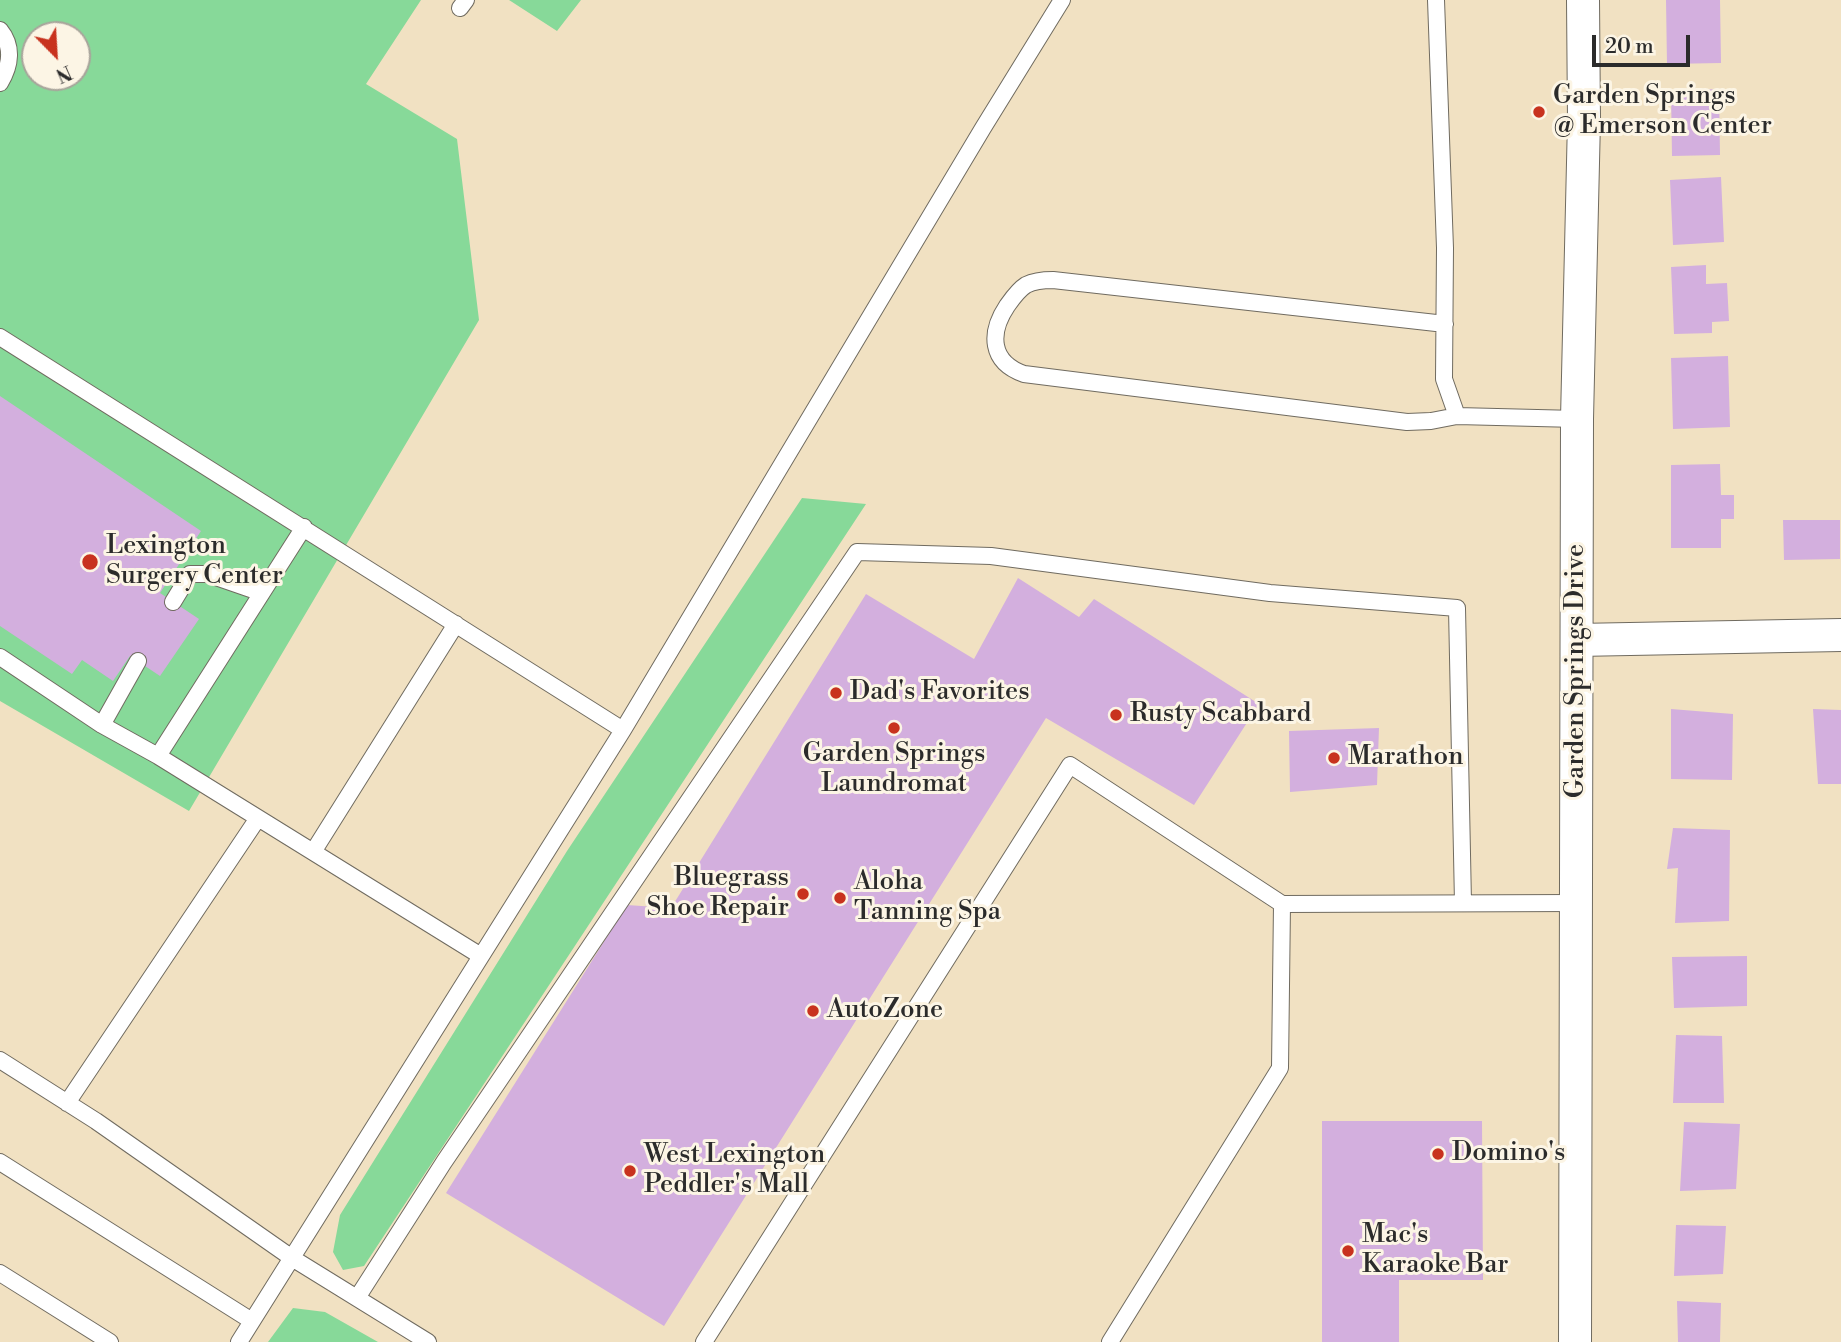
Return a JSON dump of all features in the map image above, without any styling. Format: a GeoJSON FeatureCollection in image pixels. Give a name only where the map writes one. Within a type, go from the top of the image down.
{"type":"FeatureCollection","features":[{"type":"Feature","properties":{"kind":"street","name":"Garden Springs Drive"},"geometry":{"type":"LineString","coordinates":[[1575,1342],[1577,419],[1584,120],[1583,0]]}},
{"type":"Feature","properties":{"kind":"street"},"geometry":{"type":"LineString","coordinates":[[1577,640],[1841,635]]}},
{"type":"Feature","properties":{"kind":"lane"},"geometry":{"type":"LineString","coordinates":[[239,1342],[623,730],[1062,0]]}},
{"type":"Feature","properties":{"kind":"lane"},"geometry":{"type":"LineString","coordinates":[[1436,0],[1445,248],[1444,379],[1457,415]]}},
{"type":"Feature","properties":{"kind":"lane"},"geometry":{"type":"LineString","coordinates":[[0,30],[9,43],[10,57],[6,74],[0,83]]}},
{"type":"Feature","properties":{"kind":"lane"},"geometry":{"type":"LineString","coordinates":[[1445,324],[1040,280],[1025,286],[1015,295],[998,320],[994,334],[996,348],[1004,361],[1013,370],[1024,374],[1407,422],[1431,421],[1457,415],[1577,419]]}},
{"type":"Feature","properties":{"kind":"lane"},"geometry":{"type":"LineString","coordinates":[[0,337],[623,730]]}},
{"type":"Feature","properties":{"kind":"lane"},"geometry":{"type":"LineString","coordinates":[[158,756],[304,527]]}},
{"type":"Feature","properties":{"kind":"lane"},"geometry":{"type":"LineString","coordinates":[[357,1298],[444,1162],[857,552],[991,556],[1270,593],[1457,608],[1463,904]]}},
{"type":"Feature","properties":{"kind":"lane"},"geometry":{"type":"LineString","coordinates":[[173,602],[190,574],[206,574],[262,593]]}},
{"type":"Feature","properties":{"kind":"lane"},"geometry":{"type":"LineString","coordinates":[[313,852],[456,624]]}},
{"type":"Feature","properties":{"kind":"lane"},"geometry":{"type":"LineString","coordinates":[[0,657],[102,725],[158,756],[481,956]]}},
{"type":"Feature","properties":{"kind":"lane"},"geometry":{"type":"LineString","coordinates":[[102,725],[138,661]]}},
{"type":"Feature","properties":{"kind":"lane"},"geometry":{"type":"LineString","coordinates":[[704,1342],[1070,765],[1282,904],[1576,903]]}},
{"type":"Feature","properties":{"kind":"lane"},"geometry":{"type":"LineString","coordinates":[[67,1103],[258,818]]}},
{"type":"Feature","properties":{"kind":"lane"},"geometry":{"type":"LineString","coordinates":[[1110,1342],[1280,1068],[1282,904]]}},
{"type":"Feature","properties":{"kind":"lane"},"geometry":{"type":"LineString","coordinates":[[0,1060],[292,1258],[428,1342]]}},
{"type":"Feature","properties":{"kind":"lane"},"geometry":{"type":"LineString","coordinates":[[0,1162],[252,1321]]}},
{"type":"Feature","properties":{"kind":"lane"},"geometry":{"type":"LineString","coordinates":[[0,1273],[110,1342]]}},
{"type":"Feature","properties":{"kind":"green space"},"geometry":{"type":"Polygon","coordinates":[[[0,0],[421,0],[366,84],[457,139],[479,320],[189,811],[0,701],[0,0]]]}},
{"type":"Feature","properties":{"kind":"green space"},"geometry":{"type":"Polygon","coordinates":[[[509,0],[581,0],[557,31],[509,0]]]}},
{"type":"Feature","properties":{"kind":"green space"},"geometry":{"type":"Polygon","coordinates":[[[802,498],[866,504],[364,1266],[343,1270],[333,1252],[340,1215],[567,851],[802,498]]]}},
{"type":"Feature","properties":{"kind":"green space"},"geometry":{"type":"Polygon","coordinates":[[[293,1308],[325,1312],[378,1342],[268,1342],[293,1308]]]}},
{"type":"Feature","properties":{"kind":"building"},"geometry":{"type":"Polygon","coordinates":[[[1666,0],[1720,0],[1721,63],[1667,64],[1666,0]]]}},
{"type":"Feature","properties":{"kind":"building"},"geometry":{"type":"Polygon","coordinates":[[[1719,89],[1720,155],[1672,156],[1671,91],[1719,89]]]}},
{"type":"Feature","properties":{"kind":"building"},"geometry":{"type":"Polygon","coordinates":[[[1721,177],[1724,242],[1673,245],[1670,180],[1721,177]]]}},
{"type":"Feature","properties":{"kind":"building"},"geometry":{"type":"Polygon","coordinates":[[[1706,265],[1706,284],[1727,283],[1729,321],[1712,322],[1712,333],[1674,334],[1671,267],[1706,265]]]}},
{"type":"Feature","properties":{"kind":"building"},"geometry":{"type":"Polygon","coordinates":[[[1728,356],[1730,427],[1673,429],[1671,358],[1728,356]]]}},
{"type":"Feature","properties":{"kind":"building","name":"Lexington Surgery Center"},"geometry":{"type":"Polygon","coordinates":[[[0,396],[201,531],[160,593],[199,619],[160,676],[130,656],[113,681],[82,660],[72,674],[0,626],[0,396]]]}},
{"type":"Feature","properties":{"kind":"building"},"geometry":{"type":"Polygon","coordinates":[[[1720,464],[1721,495],[1734,495],[1734,519],[1721,519],[1721,548],[1671,548],[1671,465],[1720,464]]]}},
{"type":"Feature","properties":{"kind":"building"},"geometry":{"type":"Polygon","coordinates":[[[1783,520],[1840,520],[1840,559],[1784,560],[1783,520]]]}},
{"type":"Feature","properties":{"kind":"building"},"geometry":{"type":"Polygon","coordinates":[[[1018,578],[1079,617],[1094,599],[1259,704],[1194,805],[1046,718],[664,1326],[446,1193],[627,905],[671,908],[866,594],[974,659],[1018,578]]]}},
{"type":"Feature","properties":{"kind":"building"},"geometry":{"type":"Polygon","coordinates":[[[1671,709],[1733,714],[1732,780],[1671,779],[1671,709]]]}},
{"type":"Feature","properties":{"kind":"building"},"geometry":{"type":"Polygon","coordinates":[[[1813,709],[1841,710],[1841,784],[1818,784],[1813,709]]]}},
{"type":"Feature","properties":{"kind":"building","name":"Marathon"},"geometry":{"type":"Polygon","coordinates":[[[1379,728],[1377,785],[1290,792],[1289,731],[1379,728]]]}},
{"type":"Feature","properties":{"kind":"building"},"geometry":{"type":"Polygon","coordinates":[[[1673,828],[1730,830],[1729,921],[1675,923],[1678,868],[1667,869],[1673,828]]]}},
{"type":"Feature","properties":{"kind":"building"},"geometry":{"type":"Polygon","coordinates":[[[1747,956],[1747,1006],[1674,1008],[1672,957],[1747,956]]]}},
{"type":"Feature","properties":{"kind":"building"},"geometry":{"type":"Polygon","coordinates":[[[1676,1035],[1722,1036],[1724,1103],[1673,1103],[1676,1035]]]}},
{"type":"Feature","properties":{"kind":"building"},"geometry":{"type":"Polygon","coordinates":[[[1322,1121],[1482,1121],[1483,1280],[1399,1280],[1399,1342],[1322,1342],[1322,1121]]]}},
{"type":"Feature","properties":{"kind":"building"},"geometry":{"type":"Polygon","coordinates":[[[1684,1122],[1740,1124],[1736,1189],[1680,1191],[1684,1122]]]}},
{"type":"Feature","properties":{"kind":"building"},"geometry":{"type":"Polygon","coordinates":[[[1676,1225],[1726,1226],[1723,1274],[1674,1276],[1676,1225]]]}},
{"type":"Feature","properties":{"kind":"building"},"geometry":{"type":"Polygon","coordinates":[[[1677,1301],[1721,1303],[1720,1342],[1678,1342],[1677,1301]]]}},
{"type":"Feature","properties":{"kind":"place","name":"Garden Springs @ Emerson Center"},"geometry":{"type":"Point","coordinates":[1539,112]}},
{"type":"Feature","properties":{"kind":"place","name":"Lexington Surgery Center"},"geometry":{"type":"Point","coordinates":[90,562]}},
{"type":"Feature","properties":{"kind":"place","name":"Dad's Favorites"},"geometry":{"type":"Point","coordinates":[836,693]}},
{"type":"Feature","properties":{"kind":"place","name":"Rusty Scabbard"},"geometry":{"type":"Point","coordinates":[1116,715]}},
{"type":"Feature","properties":{"kind":"place","name":"Garden Springs Laundromat"},"geometry":{"type":"Point","coordinates":[894,728]}},
{"type":"Feature","properties":{"kind":"place","name":"Marathon"},"geometry":{"type":"Point","coordinates":[1334,758]}},
{"type":"Feature","properties":{"kind":"place","name":"Bluegrass Shoe Repair"},"geometry":{"type":"Point","coordinates":[803,894]}},
{"type":"Feature","properties":{"kind":"place","name":"Aloha Tanning Spa"},"geometry":{"type":"Point","coordinates":[840,898]}},
{"type":"Feature","properties":{"kind":"place","name":"AutoZone"},"geometry":{"type":"Point","coordinates":[813,1011]}},
{"type":"Feature","properties":{"kind":"place","name":"Domino's"},"geometry":{"type":"Point","coordinates":[1438,1154]}},
{"type":"Feature","properties":{"kind":"place","name":"West Lexington Peddler's Mall"},"geometry":{"type":"Point","coordinates":[630,1171]}},
{"type":"Feature","properties":{"kind":"place","name":"Mac's Karaoke Bar"},"geometry":{"type":"Point","coordinates":[1348,1251]}}]}
